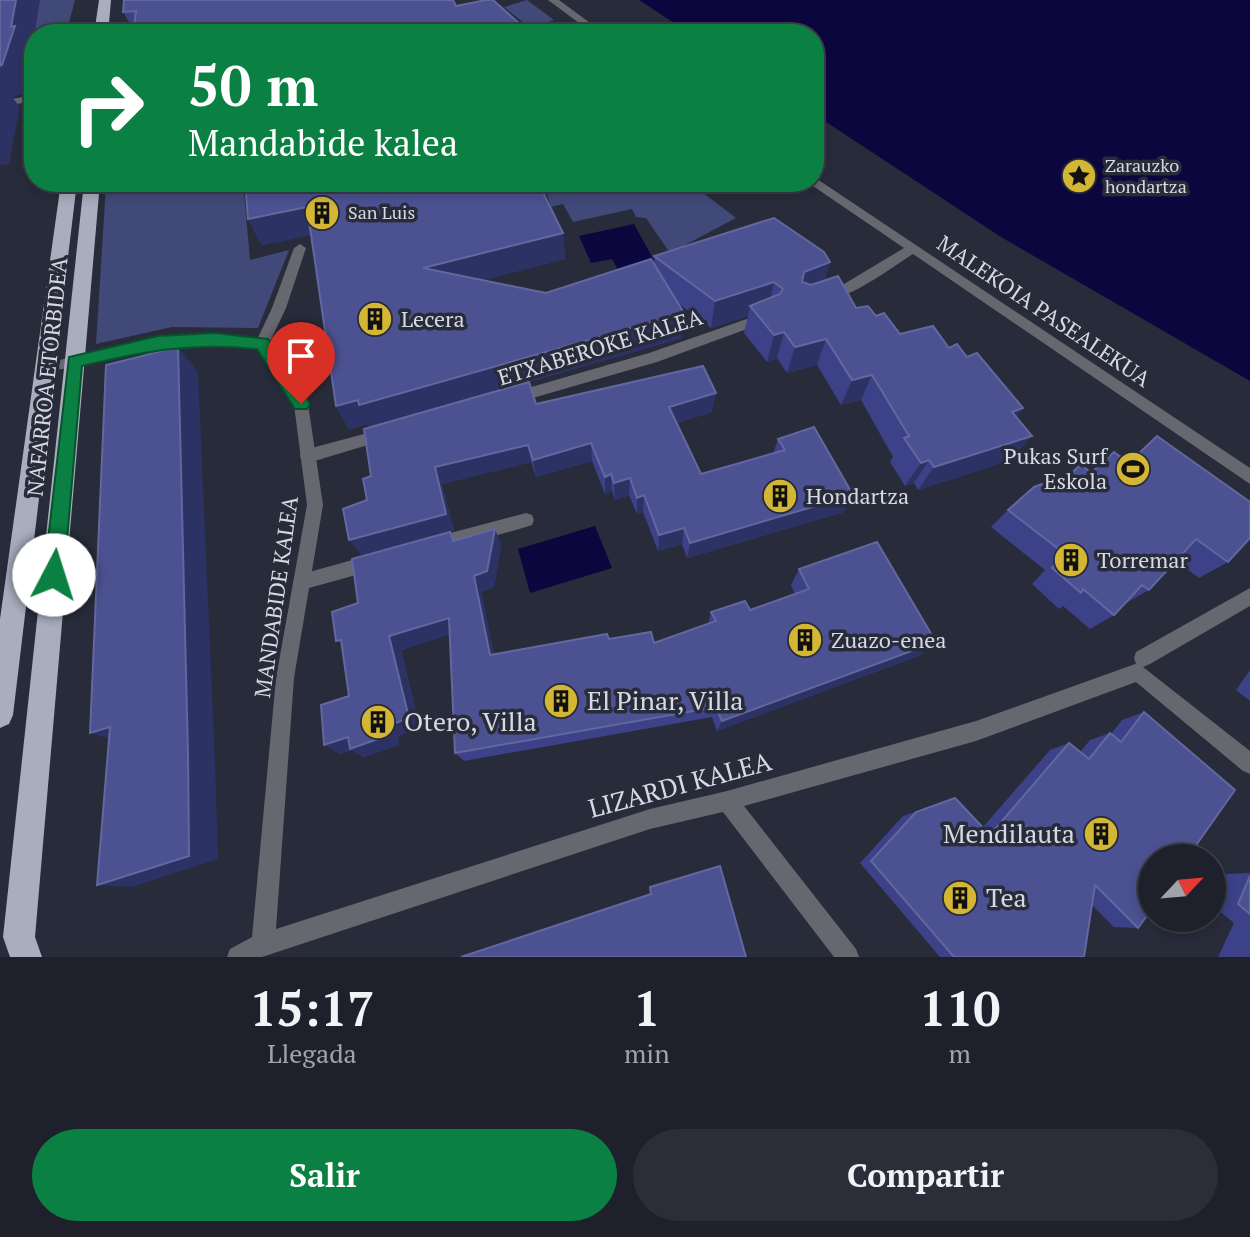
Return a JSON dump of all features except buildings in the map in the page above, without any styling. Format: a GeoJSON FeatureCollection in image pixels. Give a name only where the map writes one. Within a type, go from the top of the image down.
{"type":"FeatureCollection","features":[{"type":"Feature","properties":{"kind":"highway"},"geometry":{"type":"LineString","coordinates":[[102,24],[105,0]]}},
{"type":"Feature","properties":{"kind":"highway","name":"NAFARROA ETORBIDEA"},"geometry":{"type":"LineString","coordinates":[[0,715],[68,192]]}},
{"type":"Feature","properties":{"kind":"highway","name":"NAFARROA ETORBIDEA"},"geometry":{"type":"LineString","coordinates":[[26,957],[19,937],[91,192]]}},
{"type":"Feature","properties":{"kind":"street"},"geometry":{"type":"LineString","coordinates":[[553,0],[586,24]]}},
{"type":"Feature","properties":{"kind":"street"},"geometry":{"type":"LineString","coordinates":[[0,104],[24,100]]}},
{"type":"Feature","properties":{"kind":"street","name":"MALEKOIA PASEALEKUA"},"geometry":{"type":"LineString","coordinates":[[824,188],[1250,477]]}},
{"type":"Feature","properties":{"kind":"street"},"geometry":{"type":"LineString","coordinates":[[45,368],[158,342],[215,338],[262,344],[279,308],[300,248]]}},
{"type":"Feature","properties":{"kind":"street"},"geometry":{"type":"LineString","coordinates":[[816,300],[844,290],[913,248]]}},
{"type":"Feature","properties":{"kind":"street","name":"ETXABEROKE KALEA"},"geometry":{"type":"LineString","coordinates":[[502,401],[652,358],[766,317]]}},
{"type":"Feature","properties":{"kind":"street","name":"MANDABIDE KALEA"},"geometry":{"type":"LineString","coordinates":[[262,344],[301,404],[315,505],[285,678],[263,944]]}},
{"type":"Feature","properties":{"kind":"street"},"geometry":{"type":"LineString","coordinates":[[308,456],[396,431]]}},
{"type":"Feature","properties":{"kind":"street"},"geometry":{"type":"LineString","coordinates":[[422,549],[526,520]]}},
{"type":"Feature","properties":{"kind":"street"},"geometry":{"type":"LineString","coordinates":[[302,582],[392,557]]}},
{"type":"Feature","properties":{"kind":"street","name":"LIZARDI KALEA"},"geometry":{"type":"LineString","coordinates":[[238,957],[263,944],[650,819],[727,801],[976,731],[1141,665],[1250,596]]}},
{"type":"Feature","properties":{"kind":"street"},"geometry":{"type":"LineString","coordinates":[[1141,665],[1250,764]]}},
{"type":"Feature","properties":{"kind":"street"},"geometry":{"type":"LineString","coordinates":[[727,801],[848,957]]}},
{"type":"Feature","properties":{"kind":"shaded area"},"geometry":{"type":"Polygon","coordinates":[[[0,0],[75,0],[69,24],[24,24],[24,92],[0,0]]]}},
{"type":"Feature","properties":{"kind":"shaded area"},"geometry":{"type":"Polygon","coordinates":[[[527,0],[554,20],[525,24],[504,7],[527,0]]]}},
{"type":"Feature","properties":{"kind":"shaded area","name":"Zarauzko hondartza"},"geometry":{"type":"Polygon","coordinates":[[[639,0],[1250,0],[1250,381],[1001,237],[824,121],[824,24],[676,24],[639,0]]]}},
{"type":"Feature","properties":{"kind":"shaded area"},"geometry":{"type":"Polygon","coordinates":[[[106,192],[244,192],[250,260],[289,250],[258,328],[172,327],[96,344],[106,192]]]}},
{"type":"Feature","properties":{"kind":"shaded area"},"geometry":{"type":"Polygon","coordinates":[[[702,192],[736,218],[670,253],[646,218],[636,217],[632,209],[573,222],[563,204],[551,207],[547,194],[702,192]]]}},
{"type":"Feature","properties":{"kind":"shaded area"},"geometry":{"type":"Polygon","coordinates":[[[634,224],[656,264],[619,272],[612,259],[591,263],[579,236],[634,224]]]}},
{"type":"Feature","properties":{"kind":"shaded area"},"geometry":{"type":"Polygon","coordinates":[[[595,526],[612,568],[530,593],[518,549],[595,526]]]}},
{"type":"Feature","properties":{"kind":"place","name":"Zarauzko hondartza"},"geometry":{"type":"Point","coordinates":[1079,176]}},
{"type":"Feature","properties":{"kind":"place","name":"San Luis"},"geometry":{"type":"Point","coordinates":[322,213]}},
{"type":"Feature","properties":{"kind":"place","name":"Lecera"},"geometry":{"type":"Point","coordinates":[375,319]}},
{"type":"Feature","properties":{"kind":"place","name":"Pukas Surf Eskola"},"geometry":{"type":"Point","coordinates":[1133,469]}},
{"type":"Feature","properties":{"kind":"place","name":"Hondartza"},"geometry":{"type":"Point","coordinates":[780,496]}},
{"type":"Feature","properties":{"kind":"place","name":"Torremar"},"geometry":{"type":"Point","coordinates":[1071,560]}},
{"type":"Feature","properties":{"kind":"place","name":"Zuazo-enea"},"geometry":{"type":"Point","coordinates":[805,640]}},
{"type":"Feature","properties":{"kind":"place","name":"El Pinar, Villa"},"geometry":{"type":"Point","coordinates":[561,701]}},
{"type":"Feature","properties":{"kind":"place","name":"Otero, Villa"},"geometry":{"type":"Point","coordinates":[378,722]}},
{"type":"Feature","properties":{"kind":"place","name":"Mendilauta"},"geometry":{"type":"Point","coordinates":[1101,834]}},
{"type":"Feature","properties":{"kind":"place","name":"Tea"},"geometry":{"type":"Point","coordinates":[960,898]}},
{"type":"Feature","properties":{"kind":"route"},"geometry":{"type":"LineString","coordinates":[[54,575],[74,361],[158,342],[215,338],[262,344],[301,404]]}}]}
